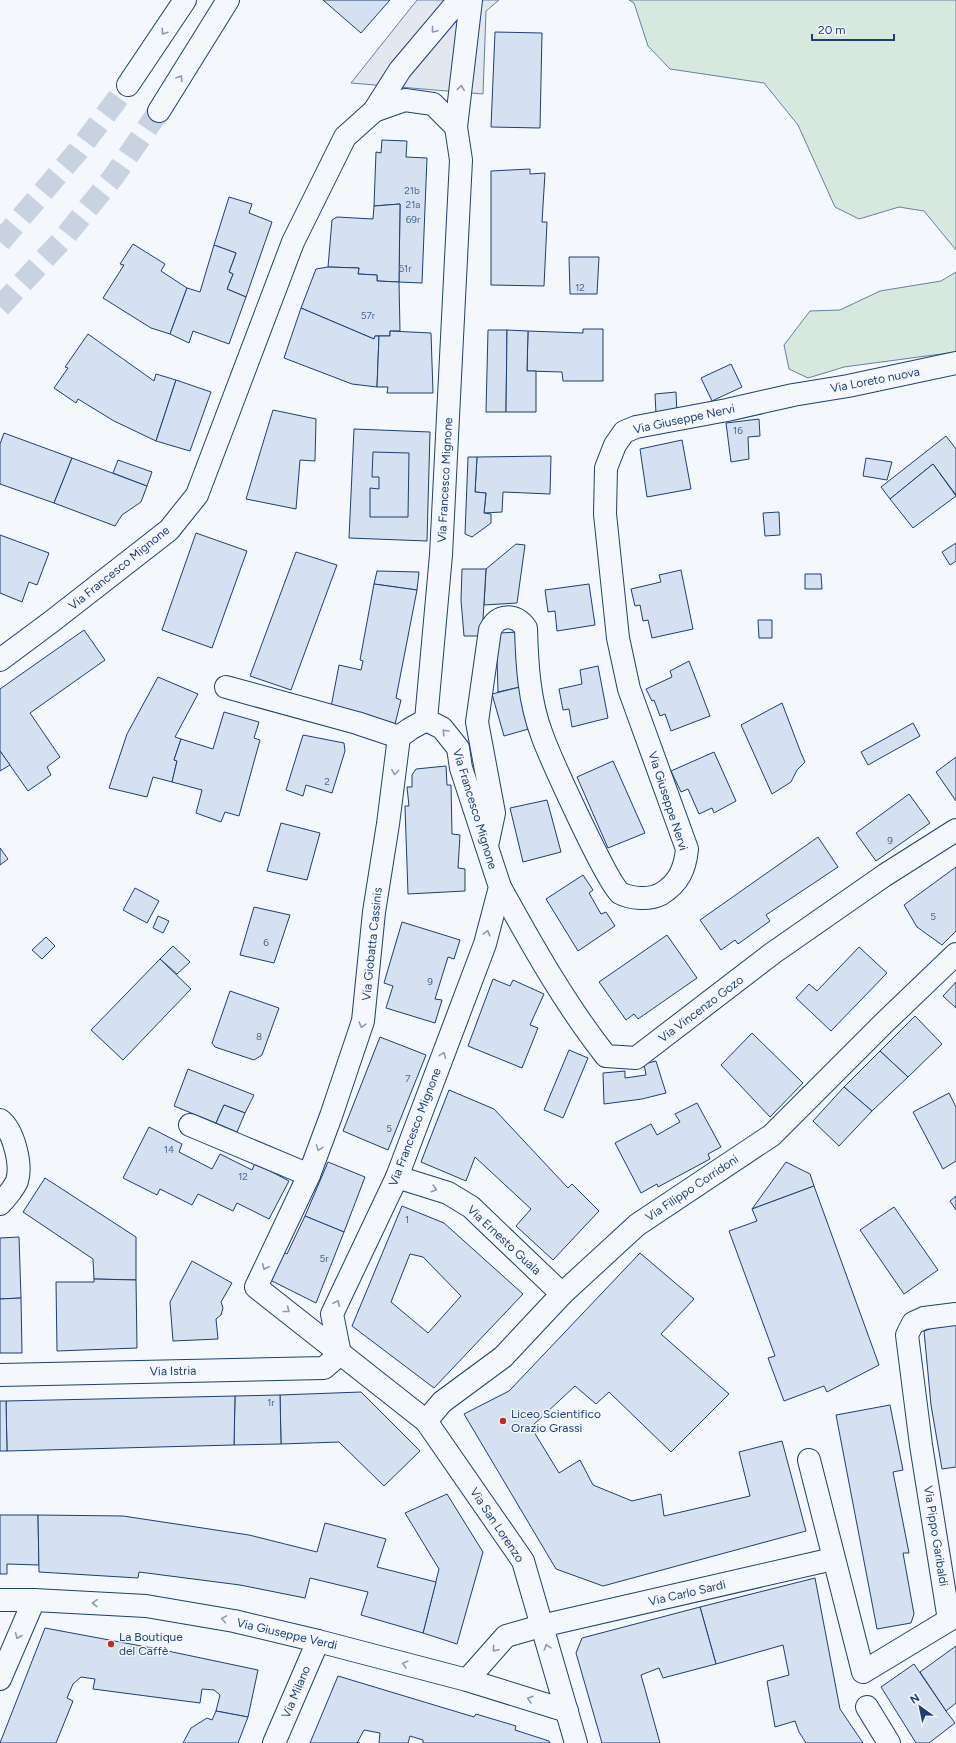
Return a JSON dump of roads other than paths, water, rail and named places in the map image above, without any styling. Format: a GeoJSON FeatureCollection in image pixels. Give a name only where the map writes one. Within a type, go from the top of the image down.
{"type":"FeatureCollection","features":[{"type":"Feature","properties":{"kind":"main road"},"geometry":{"type":"LineString","coordinates":[[128,85],[185,0]]}},
{"type":"Feature","properties":{"kind":"main road"},"geometry":{"type":"LineString","coordinates":[[159,111],[228,0]]}},
{"type":"Feature","properties":{"kind":"main road","name":"Via Francesco Mignone"},"geometry":{"type":"LineString","coordinates":[[0,660],[169,530],[197,494],[293,242],[321,182],[345,138],[374,111],[400,70],[459,0]]}},
{"type":"Feature","properties":{"kind":"main road","name":"Via Francesco Mignone"},"geometry":{"type":"LineString","coordinates":[[340,1354],[332,1314],[397,1177],[484,944],[500,887],[461,768],[458,748],[442,728],[426,720],[441,556],[449,412],[452,310],[461,160],[456,127],[472,0]]}},
{"type":"Feature","properties":{"kind":"main road","name":"Via Francesco Mignone"},"geometry":{"type":"LineString","coordinates":[[374,111],[405,100],[433,104],[456,127]]}},
{"type":"Feature","properties":{"kind":"main road","name":"Via Loreto nuova"},"geometry":{"type":"LineString","coordinates":[[793,395],[848,386],[956,363]]}},
{"type":"Feature","properties":{"kind":"main road","name":"Via Giuseppe Nervi"},"geometry":{"type":"LineString","coordinates":[[487,847],[494,813],[478,722],[490,630],[498,620],[504,617],[510,617],[516,618],[526,628],[528,679],[542,735],[593,846],[618,892],[632,897],[646,898],[659,895],[672,887],[680,876],[686,863],[687,849],[629,688],[618,638],[605,514],[606,468],[615,445],[624,432],[636,427],[727,410],[793,395]]}},
{"type":"Feature","properties":{"kind":"main road"},"geometry":{"type":"LineString","coordinates":[[226,688],[357,723],[399,738],[410,729],[426,720]]}},
{"type":"Feature","properties":{"kind":"main road","name":"Via Giobatta Cassinis"},"geometry":{"type":"LineString","coordinates":[[256,1286],[309,1175],[364,1021],[374,912],[388,824],[399,738]]}},
{"type":"Feature","properties":{"kind":"main road","name":"Via Vincenzo Gozo"},"geometry":{"type":"LineString","coordinates":[[500,887],[556,985],[583,1027],[606,1056],[636,1058],[774,953],[885,875],[956,830]]}},
{"type":"Feature","properties":{"kind":"main road","name":"Via Filippo Corridoni"},"geometry":{"type":"LineString","coordinates":[[426,1421],[442,1402],[503,1357],[562,1294],[637,1225],[772,1135],[885,1022],[956,954]]}},
{"type":"Feature","properties":{"kind":"main road"},"geometry":{"type":"LineString","coordinates":[[0,1120],[4,1123],[10,1133],[19,1160],[16,1182],[0,1204]]}},
{"type":"Feature","properties":{"kind":"main road"},"geometry":{"type":"LineString","coordinates":[[190,1124],[309,1175]]}},
{"type":"Feature","properties":{"kind":"main road","name":"Via Ernesto Guala"},"geometry":{"type":"LineString","coordinates":[[397,1177],[448,1193],[471,1207],[562,1294]]}},
{"type":"Feature","properties":{"kind":"main road","name":"Via San Lorenzo"},"geometry":{"type":"LineString","coordinates":[[256,1286],[426,1421],[522,1561],[576,1743]]}},
{"type":"Feature","properties":{"kind":"main road","name":"Via Pippo Garibaldi"},"geometry":{"type":"LineString","coordinates":[[809,1460],[833,1560],[863,1672],[949,1620],[921,1445],[907,1334],[913,1323],[924,1318],[956,1314]]}},
{"type":"Feature","properties":{"kind":"main road","name":"Via Istria"},"geometry":{"type":"LineString","coordinates":[[0,1375],[324,1368],[340,1354]]}},
{"type":"Feature","properties":{"kind":"main road","name":"Via Carlo Sardi"},"geometry":{"type":"LineString","coordinates":[[467,1680],[506,1636],[541,1626],[833,1560]]}},
{"type":"Feature","properties":{"kind":"main road","name":"Via Giuseppe Verdi"},"geometry":{"type":"LineString","coordinates":[[0,1600],[34,1600],[146,1606],[234,1621],[318,1641],[467,1680],[567,1711]]}},
{"type":"Feature","properties":{"kind":"main road"},"geometry":{"type":"LineString","coordinates":[[0,1679],[34,1600]]}},
{"type":"Feature","properties":{"kind":"main road","name":"Via Milano"},"geometry":{"type":"LineString","coordinates":[[274,1743],[318,1641]]}},
{"type":"Feature","properties":{"kind":"main road"},"geometry":{"type":"LineString","coordinates":[[867,1707],[890,1743]]}},
{"type":"Feature","properties":{"kind":"tunnel"},"geometry":{"type":"LineString","coordinates":[[0,242],[78,151],[128,85]]}},
{"type":"Feature","properties":{"kind":"tunnel"},"geometry":{"type":"LineString","coordinates":[[0,307],[63,239],[114,176],[159,111]]}},
{"type":"Feature","properties":{"kind":"place","name":"Liceo Scientifico Orazio Grassi"},"geometry":{"type":"Point","coordinates":[503,1421]}},
{"type":"Feature","properties":{"kind":"place","name":"La Boutique del Caffè"},"geometry":{"type":"Point","coordinates":[111,1644]}}]}
